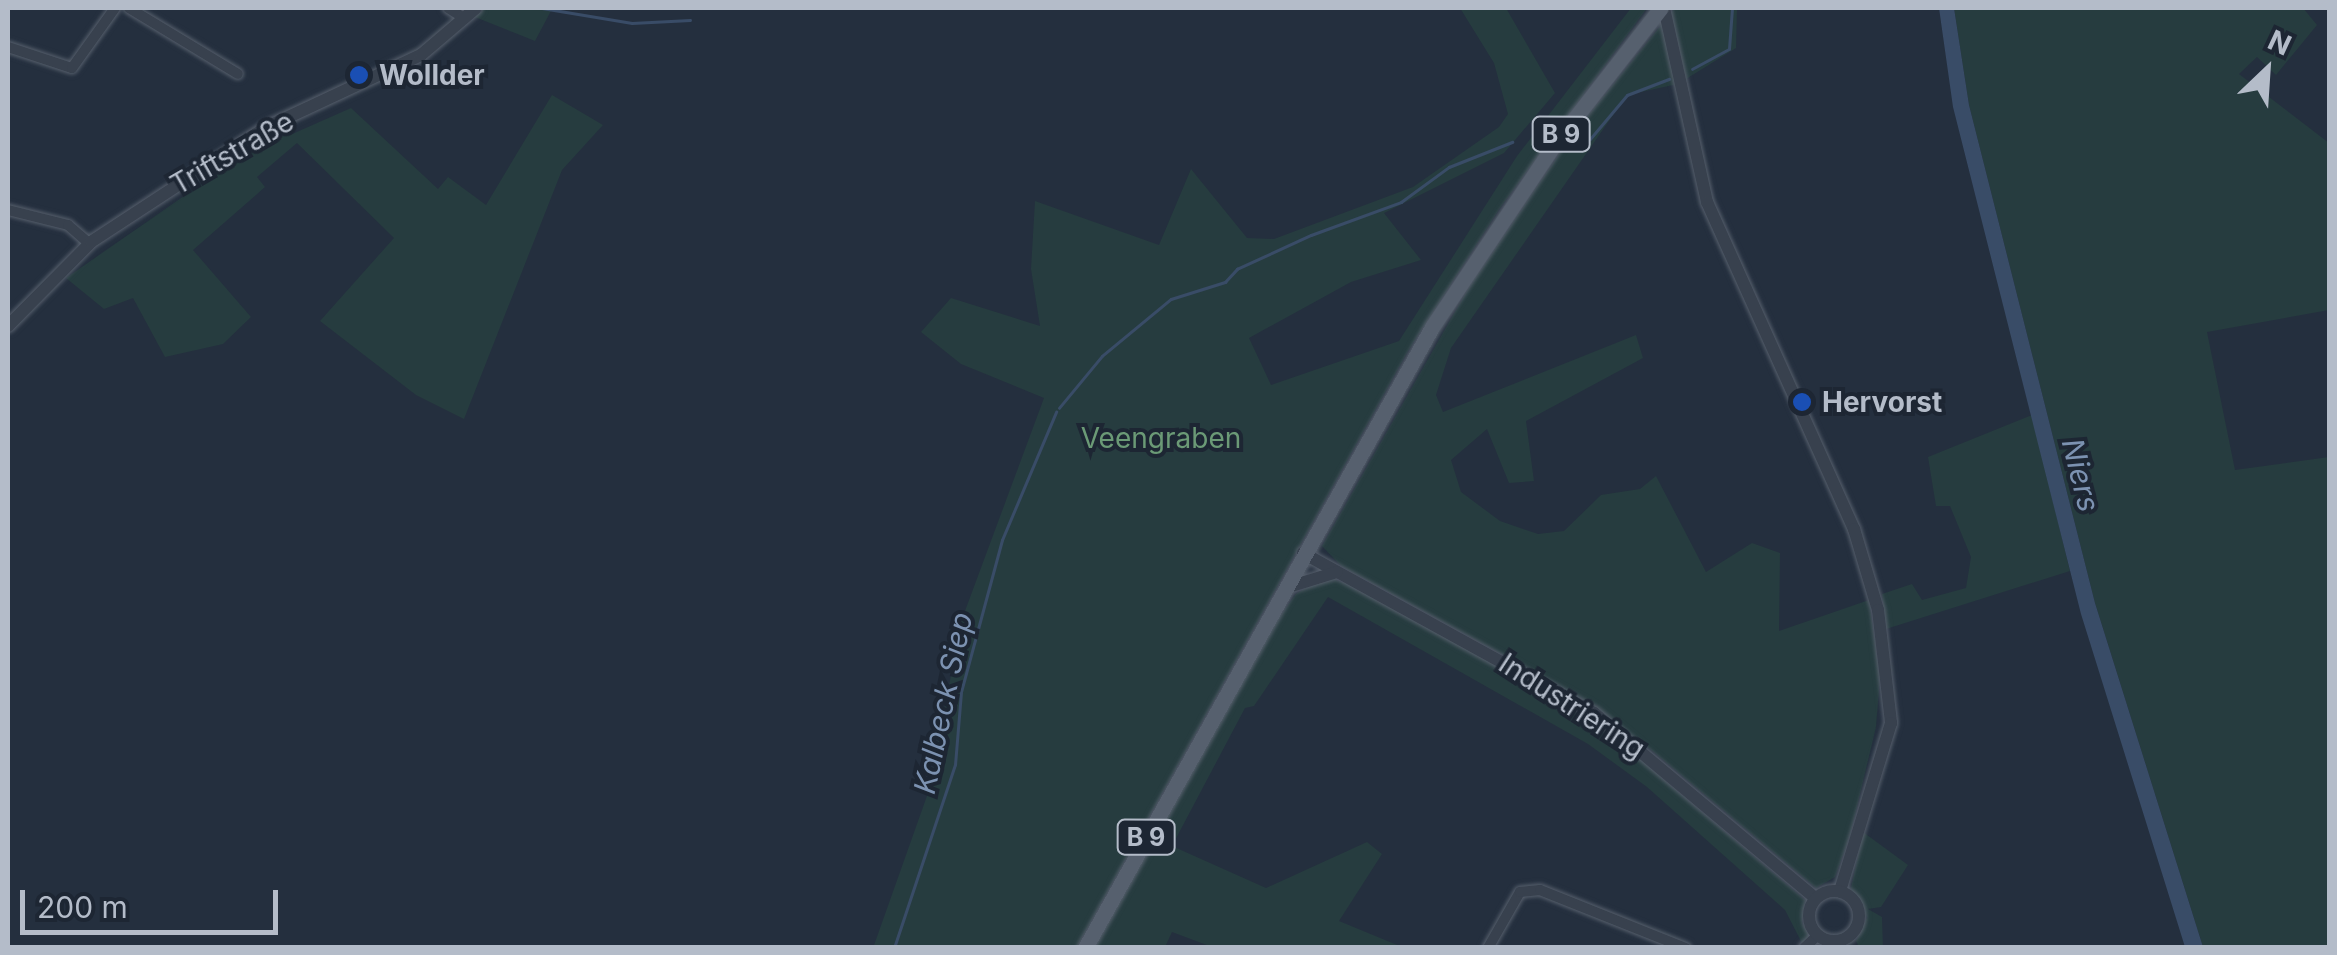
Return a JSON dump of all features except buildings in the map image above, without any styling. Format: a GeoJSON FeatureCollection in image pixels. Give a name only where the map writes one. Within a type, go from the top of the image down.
{"type":"FeatureCollection","features":[{"type":"Feature","properties":{"kind":"main road","name":"B 9"},"geometry":{"type":"LineString","coordinates":[[1086,948],[1302,554],[1478,254],[1658,12]]}},
{"type":"Feature","properties":{"kind":"street"},"geometry":{"type":"LineString","coordinates":[[8,47],[72,68],[115,8]]}},
{"type":"Feature","properties":{"kind":"street"},"geometry":{"type":"LineString","coordinates":[[129,8],[238,74]]}},
{"type":"Feature","properties":{"kind":"street"},"geometry":{"type":"LineString","coordinates":[[448,8],[464,18]]}},
{"type":"Feature","properties":{"kind":"street","name":"Triftstraße"},"geometry":{"type":"LineString","coordinates":[[8,326],[90,243],[265,128],[421,55],[476,8]]}},
{"type":"Feature","properties":{"kind":"street"},"geometry":{"type":"LineString","coordinates":[[1658,12],[1707,202],[1842,500],[1878,610],[1891,723],[1840,891]]}},
{"type":"Feature","properties":{"kind":"street"},"geometry":{"type":"LineString","coordinates":[[8,210],[68,225],[90,243]]}},
{"type":"Feature","properties":{"kind":"street","name":"Industriering"},"geometry":{"type":"LineString","coordinates":[[1302,554],[1594,713],[1815,898]]}},
{"type":"Feature","properties":{"kind":"street"},"geometry":{"type":"LineString","coordinates":[[1283,589],[1338,572]]}},
{"type":"Feature","properties":{"kind":"street"},"geometry":{"type":"LineString","coordinates":[[1488,948],[1520,892],[1540,890],[1686,948]]}},
{"type":"Feature","properties":{"kind":"street"},"geometry":{"type":"LineString","coordinates":[[1840,891],[1860,914],[1848,944],[1817,936],[1809,924],[1815,898],[1840,891]]}},
{"type":"Feature","properties":{"kind":"street"},"geometry":{"type":"LineString","coordinates":[[1804,948],[1817,936]]}},
{"type":"Feature","properties":{"kind":"green space"},"geometry":{"type":"Polygon","coordinates":[[[484,8],[552,9],[535,41],[475,17],[484,8]]]}},
{"type":"Feature","properties":{"kind":"green space","name":"Veengraben"},"geometry":{"type":"Polygon","coordinates":[[[1460,8],[1506,8],[1555,93],[1504,153],[1384,213],[1421,260],[1351,282],[1249,338],[1271,385],[1399,341],[1517,156],[1631,8],[1647,8],[1500,208],[1408,351],[1077,947],[873,948],[928,793],[962,619],[1044,398],[961,364],[921,332],[951,298],[1040,326],[1031,269],[1035,201],[1159,245],[1191,169],[1247,238],[1274,239],[1413,187],[1499,127],[1508,114],[1494,63],[1460,8]]]}},
{"type":"Feature","properties":{"kind":"green space"},"geometry":{"type":"Polygon","coordinates":[[[1675,8],[1737,8],[1736,48],[1678,84],[1627,95],[1451,348],[1436,395],[1443,412],[1636,335],[1643,358],[1526,421],[1534,481],[1509,483],[1487,429],[1451,460],[1461,492],[1500,521],[1538,534],[1564,531],[1601,495],[1640,489],[1656,476],[1706,572],[1752,543],[1780,553],[1779,631],[1869,600],[1880,678],[1876,727],[1850,836],[1835,877],[1816,888],[1650,749],[1552,682],[1341,566],[1322,546],[1469,287],[1572,135],[1675,8]]]}},
{"type":"Feature","properties":{"kind":"green space"},"geometry":{"type":"Polygon","coordinates":[[[1954,8],[2303,8],[2317,25],[2276,75],[2257,57],[2239,74],[2329,143],[2329,310],[2207,332],[2235,470],[2329,457],[2329,947],[2203,947],[2095,603],[1969,105],[1954,8]]]}},
{"type":"Feature","properties":{"kind":"green space"},"geometry":{"type":"Polygon","coordinates":[[[552,95],[603,125],[562,170],[464,419],[416,395],[320,321],[394,238],[297,143],[257,177],[265,187],[193,250],[251,317],[223,344],[165,357],[133,298],[104,309],[66,278],[282,128],[290,135],[351,108],[438,189],[448,177],[486,205],[552,95]]]}},
{"type":"Feature","properties":{"kind":"green space"},"geometry":{"type":"Polygon","coordinates":[[[2032,415],[2070,571],[1886,629],[1882,594],[1912,584],[1922,600],[1966,588],[1971,557],[1950,506],[1936,506],[1928,457],[2032,415]]]}},
{"type":"Feature","properties":{"kind":"green space"},"geometry":{"type":"Polygon","coordinates":[[[1325,577],[1351,585],[1589,716],[1805,900],[1802,923],[1812,941],[1804,947],[1785,910],[1647,787],[1588,744],[1328,597],[1254,706],[1245,708],[1172,846],[1266,888],[1367,842],[1382,854],[1339,921],[1402,947],[1212,947],[1172,932],[1165,947],[1093,948],[1266,635],[1296,594],[1325,577]]]}},
{"type":"Feature","properties":{"kind":"green space"},"geometry":{"type":"Polygon","coordinates":[[[1863,832],[1908,865],[1881,907],[1868,909],[1882,917],[1883,947],[1859,947],[1856,941],[1867,917],[1851,888],[1863,832]]]}},
{"type":"Feature","properties":{"kind":"water"},"geometry":{"type":"Polygon","coordinates":[[[1939,8],[1954,8],[1969,105],[2095,603],[2203,947],[2185,947],[2081,614],[1953,107],[1939,8]]]}},
{"type":"Feature","properties":{"kind":"waterway"},"geometry":{"type":"LineString","coordinates":[[542,8],[632,23],[690,20]]}},
{"type":"Feature","properties":{"kind":"waterway","name":"Kalbeck Siep"},"geometry":{"type":"LineString","coordinates":[[1692,69],[1729,49],[1732,8]]}},
{"type":"Feature","properties":{"kind":"waterway","name":"Kalbeck Siep"},"geometry":{"type":"LineString","coordinates":[[1590,139],[1627,95],[1669,79]]}},
{"type":"Feature","properties":{"kind":"waterway","name":"Kalbeck Siep"},"geometry":{"type":"LineString","coordinates":[[1059,408],[1102,356],[1171,299],[1225,282],[1237,269],[1311,235],[1401,202],[1449,167],[1512,142]]}},
{"type":"Feature","properties":{"kind":"waterway","name":"Kalbeck Siep"},"geometry":{"type":"LineString","coordinates":[[894,948],[955,765],[961,692],[1002,540],[1056,412]]}},
{"type":"Feature","properties":{"kind":"place","name":"Wollder"},"geometry":{"type":"Point","coordinates":[359,75]}},
{"type":"Feature","properties":{"kind":"place","name":"Hervorst"},"geometry":{"type":"Point","coordinates":[1802,402]}},
{"type":"Feature","properties":{"kind":"water label","name":"Niers"},"geometry":{"type":"Point","coordinates":[2081,475]}}]}
